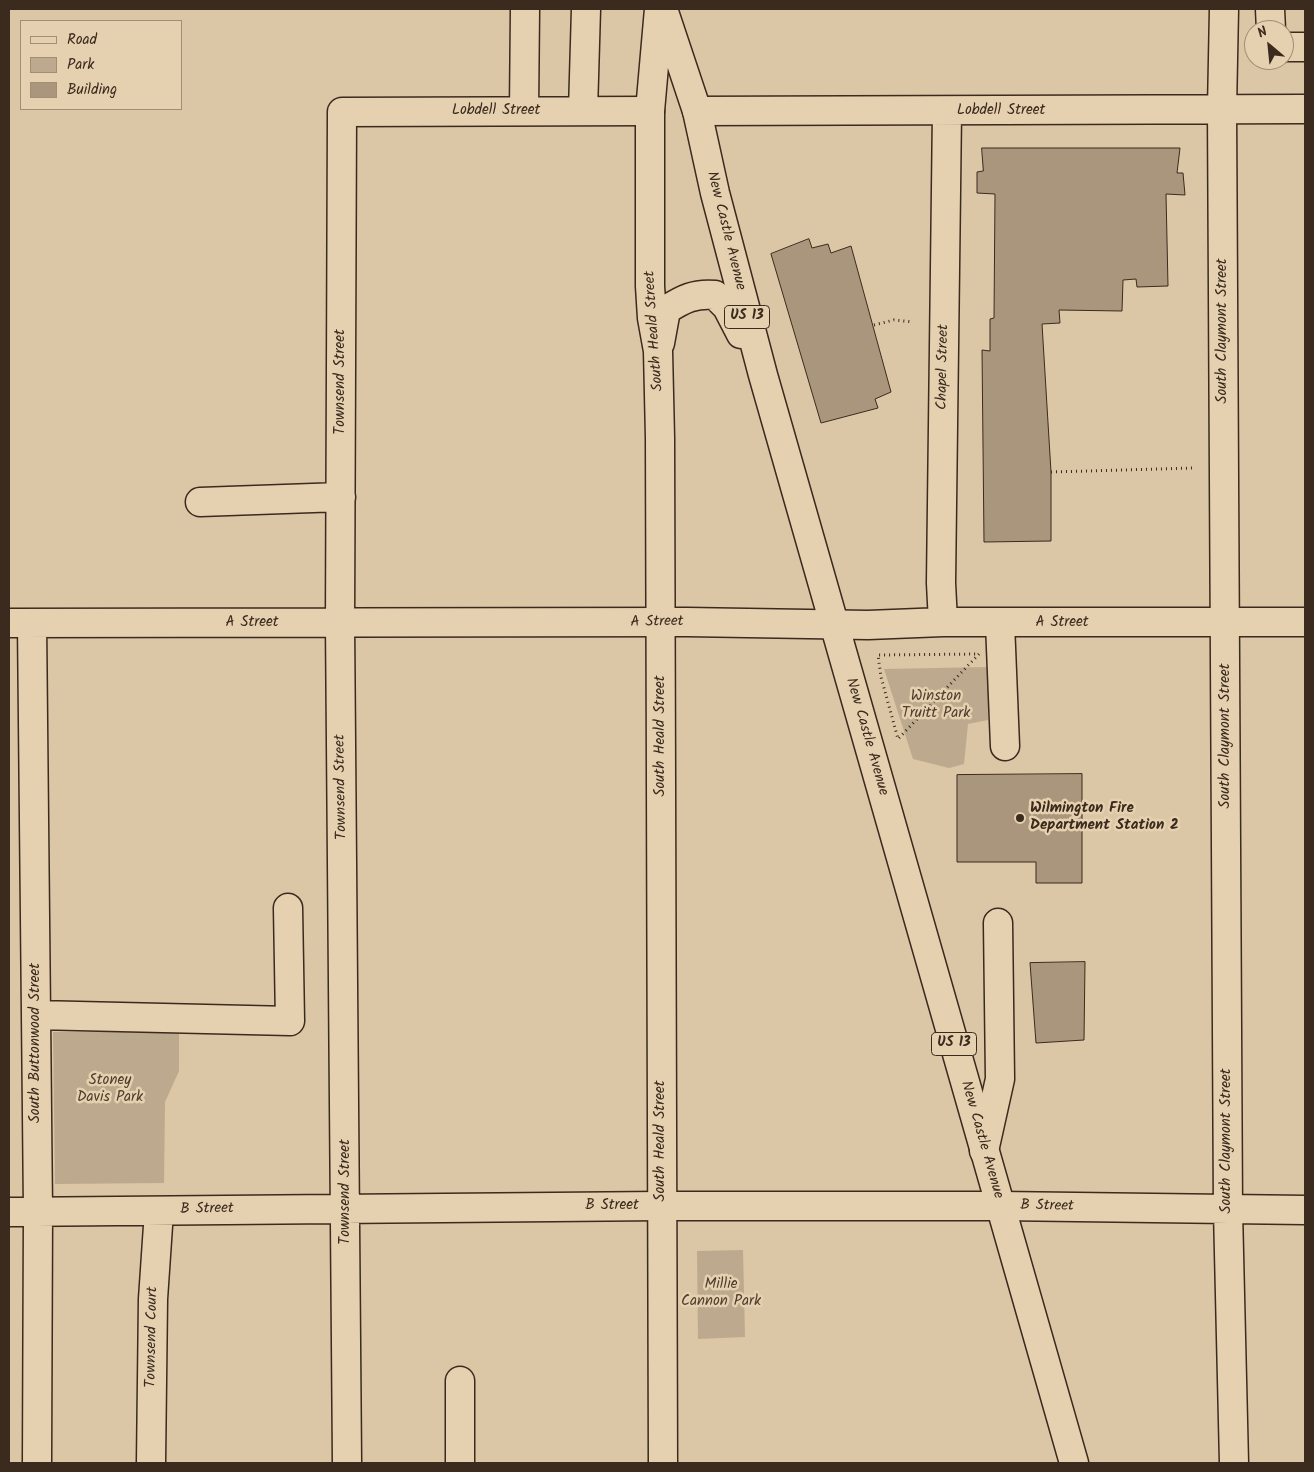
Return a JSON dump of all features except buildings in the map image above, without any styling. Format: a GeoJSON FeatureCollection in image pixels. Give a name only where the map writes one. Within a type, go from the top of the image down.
{"type":"FeatureCollection","features":[{"type":"Feature","properties":{"kind":"street"},"geometry":{"type":"LineString","coordinates":[[524,111],[525,9]]}},
{"type":"Feature","properties":{"kind":"street"},"geometry":{"type":"LineString","coordinates":[[583,111],[586,9]]}},
{"type":"Feature","properties":{"kind":"street","name":"South Heald Street"},"geometry":{"type":"LineString","coordinates":[[659,9],[650,111],[650,286],[652,318],[658,351],[661,624],[663,1463]]}},
{"type":"Feature","properties":{"kind":"street","name":"New Castle Avenue"},"geometry":{"type":"LineString","coordinates":[[663,9],[697,111],[715,193],[763,376],[836,624],[843,657],[1074,1463]]}},
{"type":"Feature","properties":{"kind":"street","name":"South Claymont Street"},"geometry":{"type":"LineString","coordinates":[[1224,9],[1222,109],[1228,1211],[1234,1463]]}},
{"type":"Feature","properties":{"kind":"street","name":"Lobdell Street"},"geometry":{"type":"LineString","coordinates":[[697,111],[1305,109]]}},
{"type":"Feature","properties":{"kind":"street","name":"Lobdell Street"},"geometry":{"type":"LineString","coordinates":[[342,112],[650,111]]}},
{"type":"Feature","properties":{"kind":"street","name":"Chapel Street"},"geometry":{"type":"LineString","coordinates":[[942,622],[947,111]]}},
{"type":"Feature","properties":{"kind":"street","name":"Townsend Street"},"geometry":{"type":"LineString","coordinates":[[342,112],[340,623],[347,1463]]}},
{"type":"Feature","properties":{"kind":"street"},"geometry":{"type":"LineString","coordinates":[[658,351],[666,310],[687,298],[701,294],[715,294],[727,307],[763,376]]}},
{"type":"Feature","properties":{"kind":"street"},"geometry":{"type":"LineString","coordinates":[[200,502],[341,497]]}},
{"type":"Feature","properties":{"kind":"street","name":"A Street"},"geometry":{"type":"LineString","coordinates":[[20,623],[836,624],[942,622],[1305,622]]}},
{"type":"Feature","properties":{"kind":"street","name":"South Buttonwood Street"},"geometry":{"type":"LineString","coordinates":[[20,623],[36,1015],[38,1211],[37,1463]]}},
{"type":"Feature","properties":{"kind":"street"},"geometry":{"type":"LineString","coordinates":[[1000,623],[1006,746]]}},
{"type":"Feature","properties":{"kind":"street"},"geometry":{"type":"LineString","coordinates":[[36,1015],[290,1021],[288,908]]}},
{"type":"Feature","properties":{"kind":"street"},"geometry":{"type":"LineString","coordinates":[[984,1151],[1000,1079],[998,924]]}},
{"type":"Feature","properties":{"kind":"street","name":"B Street"},"geometry":{"type":"LineString","coordinates":[[9,1212],[661,1206],[1000,1206],[1228,1211],[1305,1210]]}},
{"type":"Feature","properties":{"kind":"street","name":"Townsend Court"},"geometry":{"type":"LineString","coordinates":[[151,1463],[153,1299],[159,1211]]}},
{"type":"Feature","properties":{"kind":"street"},"geometry":{"type":"LineString","coordinates":[[460,1380],[460,1463]]}},
{"type":"Feature","properties":{"kind":"path"},"geometry":{"type":"LineString","coordinates":[[874,325],[894,320],[913,322]]}},
{"type":"Feature","properties":{"kind":"path"},"geometry":{"type":"LineString","coordinates":[[1050,472],[1194,468]]}},
{"type":"Feature","properties":{"kind":"path"},"geometry":{"type":"LineString","coordinates":[[979,654],[965,668],[898,739],[878,656],[979,654]]}},
{"type":"Feature","properties":{"kind":"green space","name":"Winston Truitt Park"},"geometry":{"type":"Polygon","coordinates":[[[989,667],[988,720],[968,724],[964,764],[949,768],[913,759],[884,669],[989,667]]]}},
{"type":"Feature","properties":{"kind":"green space","name":"Stoney Davis Park"},"geometry":{"type":"Polygon","coordinates":[[[179,1031],[179,1071],[165,1102],[164,1183],[55,1184],[53,1032],[179,1031]]]}},
{"type":"Feature","properties":{"kind":"green space","name":"Millie Cannon Park"},"geometry":{"type":"Polygon","coordinates":[[[743,1250],[745,1337],[698,1339],[697,1251],[743,1250]]]}},
{"type":"Feature","properties":{"kind":"place","name":"Wilmington Fire Department Station 2"},"geometry":{"type":"Point","coordinates":[1020,818]}}]}
